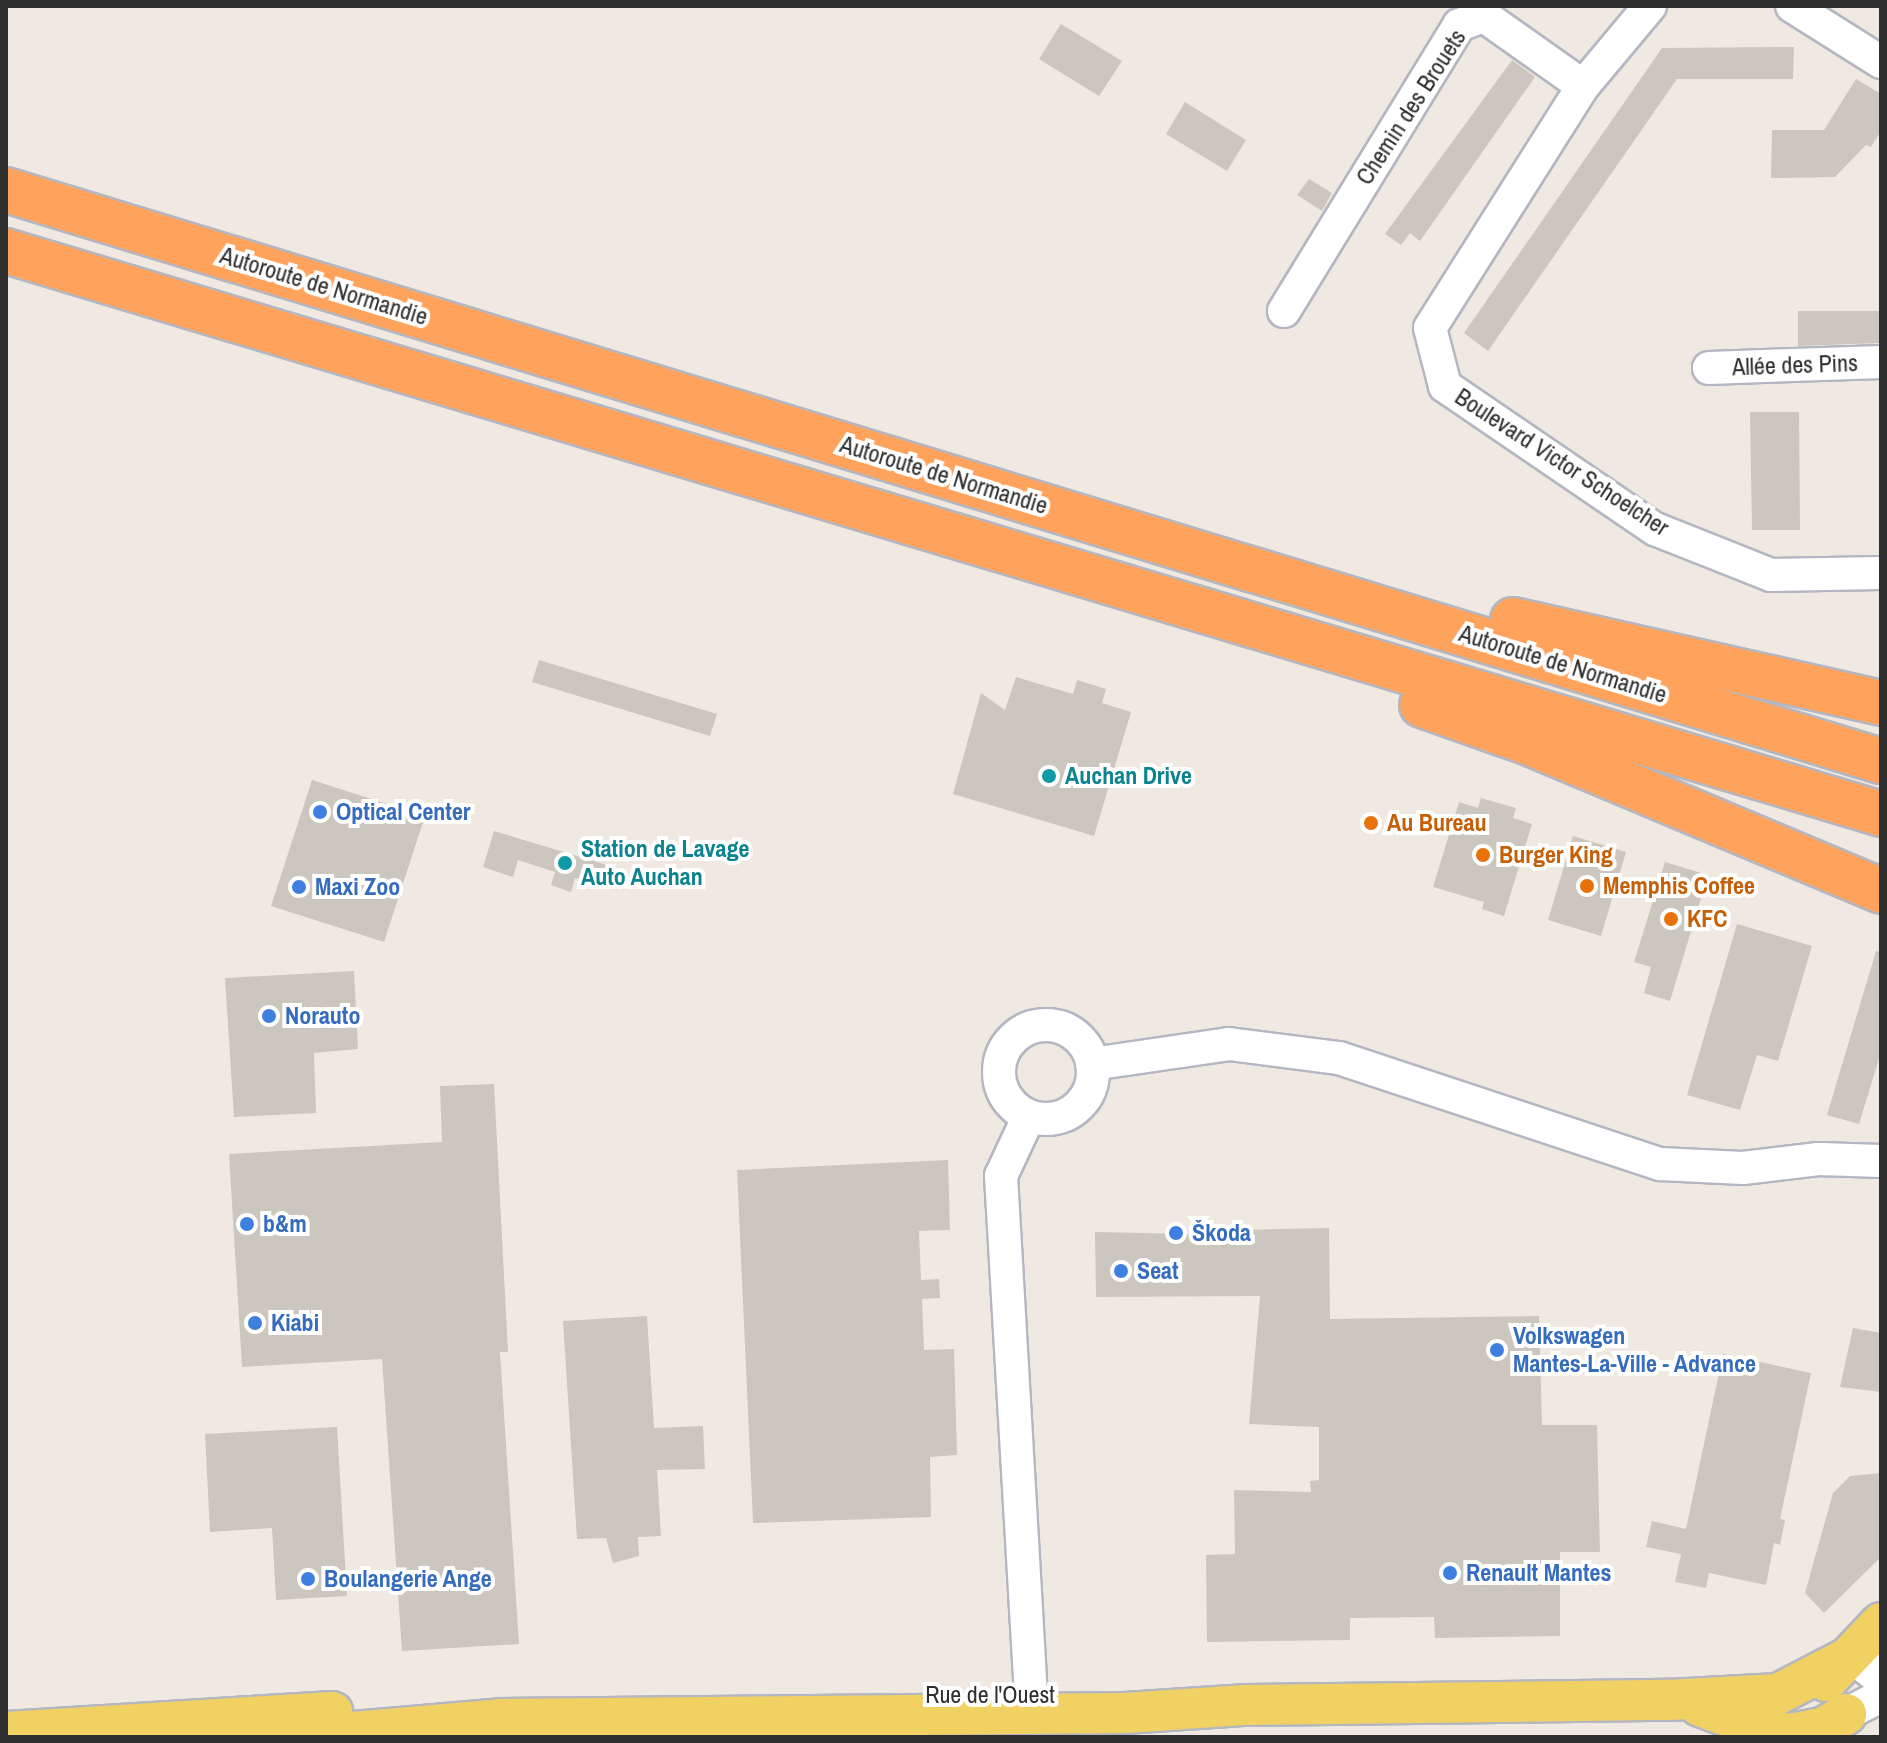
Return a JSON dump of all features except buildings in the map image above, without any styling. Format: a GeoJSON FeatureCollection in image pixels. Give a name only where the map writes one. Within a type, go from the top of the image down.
{"type":"FeatureCollection","features":[{"type":"Feature","properties":{"kind":"highway","name":"Autoroute de Normandie"},"geometry":{"type":"LineString","coordinates":[[6,190],[1881,761]]}},
{"type":"Feature","properties":{"kind":"highway"},"geometry":{"type":"LineString","coordinates":[[6,251],[1881,814]]}},
{"type":"Feature","properties":{"kind":"highway"},"geometry":{"type":"LineString","coordinates":[[1294,582],[1380,586],[1529,625],[1881,703]]}},
{"type":"Feature","properties":{"kind":"highway"},"geometry":{"type":"LineString","coordinates":[[1333,649],[1386,692],[1527,742],[1881,891]]}},
{"type":"Feature","properties":{"kind":"main road"},"geometry":{"type":"LineString","coordinates":[[1669,1700],[1733,1723],[1767,1731],[1808,1725],[1871,1659]]}},
{"type":"Feature","properties":{"kind":"main road","name":"Rue de l'Ouest"},"geometry":{"type":"LineString","coordinates":[[500,1719],[680,1726],[734,1713],[867,1697],[1032,1704],[1247,1705],[1669,1700]]}},
{"type":"Feature","properties":{"kind":"main road"},"geometry":{"type":"LineString","coordinates":[[1669,1700],[1808,1725]]}},
{"type":"Feature","properties":{"kind":"main road"},"geometry":{"type":"LineString","coordinates":[[6,1732],[332,1712],[500,1719]]}},
{"type":"Feature","properties":{"kind":"main road"},"geometry":{"type":"LineString","coordinates":[[296,1737],[500,1719]]}},
{"type":"Feature","properties":{"kind":"street","name":"Boulevard Victor Schoelcher"},"geometry":{"type":"LineString","coordinates":[[1650,6],[1583,86],[1430,328],[1445,386],[1655,529],[1771,575],[1881,573]]}},
{"type":"Feature","properties":{"kind":"street"},"geometry":{"type":"LineString","coordinates":[[1792,6],[1881,62]]}},
{"type":"Feature","properties":{"kind":"street","name":"Chemin des Brouets"},"geometry":{"type":"LineString","coordinates":[[1284,311],[1459,25],[1484,16],[1583,86]]}},
{"type":"Feature","properties":{"kind":"street","name":"Allée des Pins"},"geometry":{"type":"LineString","coordinates":[[1709,368],[1881,362]]}},
{"type":"Feature","properties":{"kind":"street"},"geometry":{"type":"LineString","coordinates":[[1044,1025],[1067,1030],[1088,1049],[1093,1079],[1080,1105],[1048,1119],[1029,1116],[1017,1109],[1001,1084],[1002,1055],[1020,1033],[1044,1025]]}},
{"type":"Feature","properties":{"kind":"street"},"geometry":{"type":"LineString","coordinates":[[1092,1064],[1229,1044],[1339,1058],[1660,1164],[1743,1168],[1818,1159],[1881,1161]]}},
{"type":"Feature","properties":{"kind":"street"},"geometry":{"type":"LineString","coordinates":[[1029,1116],[1001,1176],[1032,1704]]}},
{"type":"Feature","properties":{"kind":"place","name":"Auchan Drive"},"geometry":{"type":"Point","coordinates":[1049,776]}},
{"type":"Feature","properties":{"kind":"place","name":"Optical Center"},"geometry":{"type":"Point","coordinates":[320,812]}},
{"type":"Feature","properties":{"kind":"place","name":"Au Bureau"},"geometry":{"type":"Point","coordinates":[1371,823]}},
{"type":"Feature","properties":{"kind":"place","name":"Burger King"},"geometry":{"type":"Point","coordinates":[1483,855]}},
{"type":"Feature","properties":{"kind":"place","name":"Station de Lavage Auto Auchan"},"geometry":{"type":"Point","coordinates":[565,863]}},
{"type":"Feature","properties":{"kind":"place","name":"Memphis Coffee"},"geometry":{"type":"Point","coordinates":[1587,886]}},
{"type":"Feature","properties":{"kind":"place","name":"Maxi Zoo"},"geometry":{"type":"Point","coordinates":[299,887]}},
{"type":"Feature","properties":{"kind":"place","name":"KFC"},"geometry":{"type":"Point","coordinates":[1671,919]}},
{"type":"Feature","properties":{"kind":"place","name":"Norauto"},"geometry":{"type":"Point","coordinates":[269,1016]}},
{"type":"Feature","properties":{"kind":"place","name":"b&m"},"geometry":{"type":"Point","coordinates":[247,1224]}},
{"type":"Feature","properties":{"kind":"place","name":"Škoda"},"geometry":{"type":"Point","coordinates":[1176,1233]}},
{"type":"Feature","properties":{"kind":"place","name":"Seat"},"geometry":{"type":"Point","coordinates":[1121,1271]}},
{"type":"Feature","properties":{"kind":"place","name":"Kiabi"},"geometry":{"type":"Point","coordinates":[255,1323]}},
{"type":"Feature","properties":{"kind":"place","name":"Volkswagen Mantes-La-Ville - Advance"},"geometry":{"type":"Point","coordinates":[1497,1350]}},
{"type":"Feature","properties":{"kind":"place","name":"Renault Mantes"},"geometry":{"type":"Point","coordinates":[1450,1573]}},
{"type":"Feature","properties":{"kind":"place","name":"Boulangerie Ange"},"geometry":{"type":"Point","coordinates":[308,1579]}}]}
